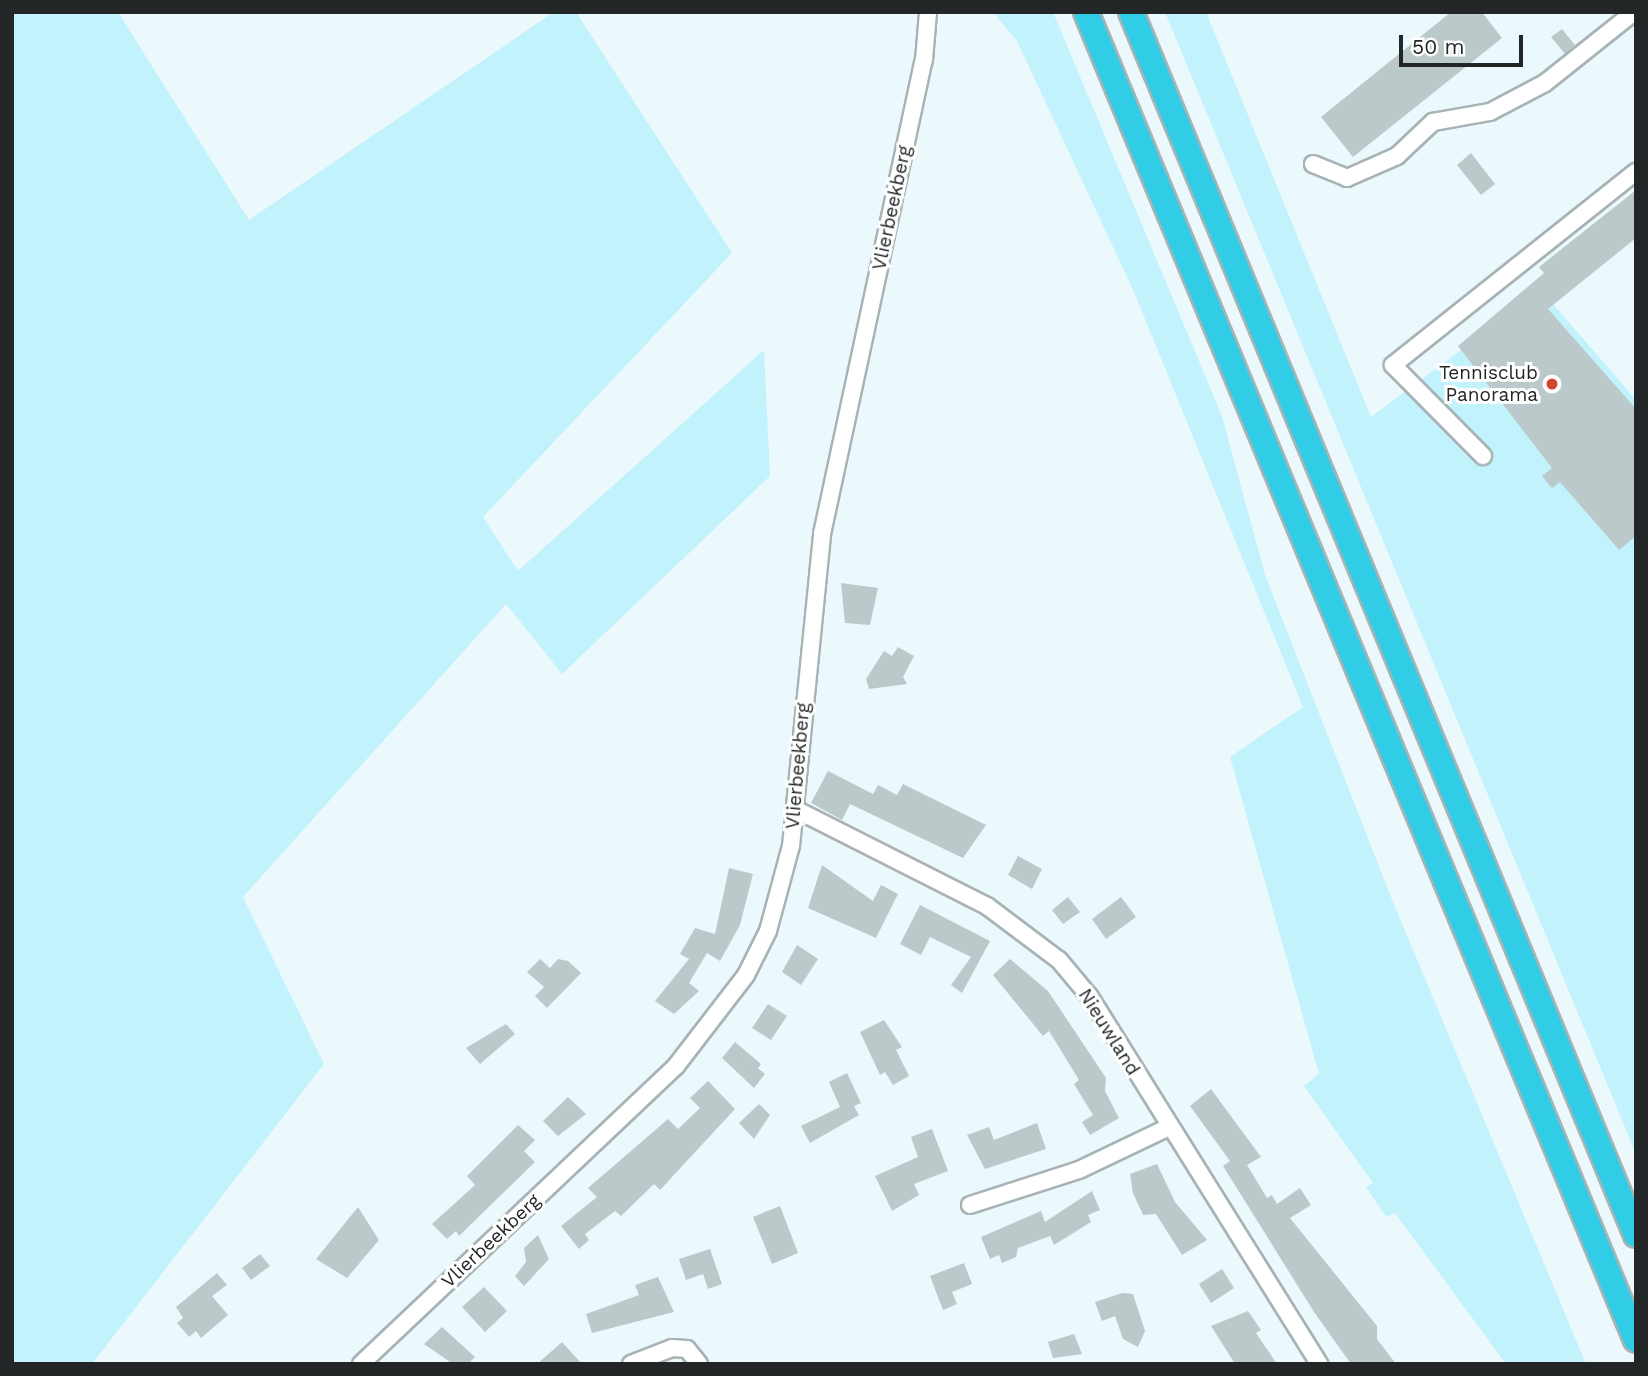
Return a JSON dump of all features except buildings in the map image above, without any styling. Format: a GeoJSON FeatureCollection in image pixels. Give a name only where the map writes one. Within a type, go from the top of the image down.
{"type":"FeatureCollection","features":[{"type":"Feature","properties":{"kind":"highway"},"geometry":{"type":"LineString","coordinates":[[1086,12],[1636,1340]]}},
{"type":"Feature","properties":{"kind":"highway"},"geometry":{"type":"LineString","coordinates":[[1131,12],[1636,1235]]}},
{"type":"Feature","properties":{"kind":"street","name":"Vlierbeekberg"},"geometry":{"type":"LineString","coordinates":[[361,1364],[676,1066],[713,1023],[768,931],[781,893],[795,809],[821,534],[924,60],[928,12]]}},
{"type":"Feature","properties":{"kind":"street"},"geometry":{"type":"LineString","coordinates":[[1313,164],[1347,178],[1397,156],[1433,122],[1490,112],[1545,83],[1634,12]]}},
{"type":"Feature","properties":{"kind":"street"},"geometry":{"type":"LineString","coordinates":[[1483,456],[1393,365],[1636,172]]}},
{"type":"Feature","properties":{"kind":"street","name":"Nieuwland"},"geometry":{"type":"LineString","coordinates":[[795,809],[1027,930],[1090,997],[1167,1128],[1319,1364]]}},
{"type":"Feature","properties":{"kind":"street"},"geometry":{"type":"LineString","coordinates":[[970,1205],[1079,1170],[1167,1128]]}},
{"type":"Feature","properties":{"kind":"street"},"geometry":{"type":"LineString","coordinates":[[631,1364],[672,1348],[687,1349],[699,1364]]}},
{"type":"Feature","properties":{"kind":"shaded area"},"geometry":{"type":"Polygon","coordinates":[[[12,12],[118,12],[249,220],[554,12],[576,12],[732,253],[483,517],[518,571],[764,350],[770,476],[562,674],[506,604],[243,897],[324,1064],[92,1364],[12,1364],[12,12]]]}},
{"type":"Feature","properties":{"kind":"shaded area"},"geometry":{"type":"Polygon","coordinates":[[[993,12],[1053,12],[1222,416],[1265,575],[1391,897],[1586,1364],[1506,1364],[1395,1213],[1386,1217],[1366,1187],[1373,1183],[1304,1086],[1319,1074],[1230,757],[1303,707],[1134,292],[1017,41],[993,12]]]}},
{"type":"Feature","properties":{"kind":"shaded area"},"geometry":{"type":"Polygon","coordinates":[[[1165,12],[1206,12],[1371,417],[1541,290],[1636,400],[1636,1154],[1165,12]]]}},
{"type":"Feature","properties":{"kind":"place","name":"Tennisclub Panorama"},"geometry":{"type":"Point","coordinates":[1552,384]}}]}
